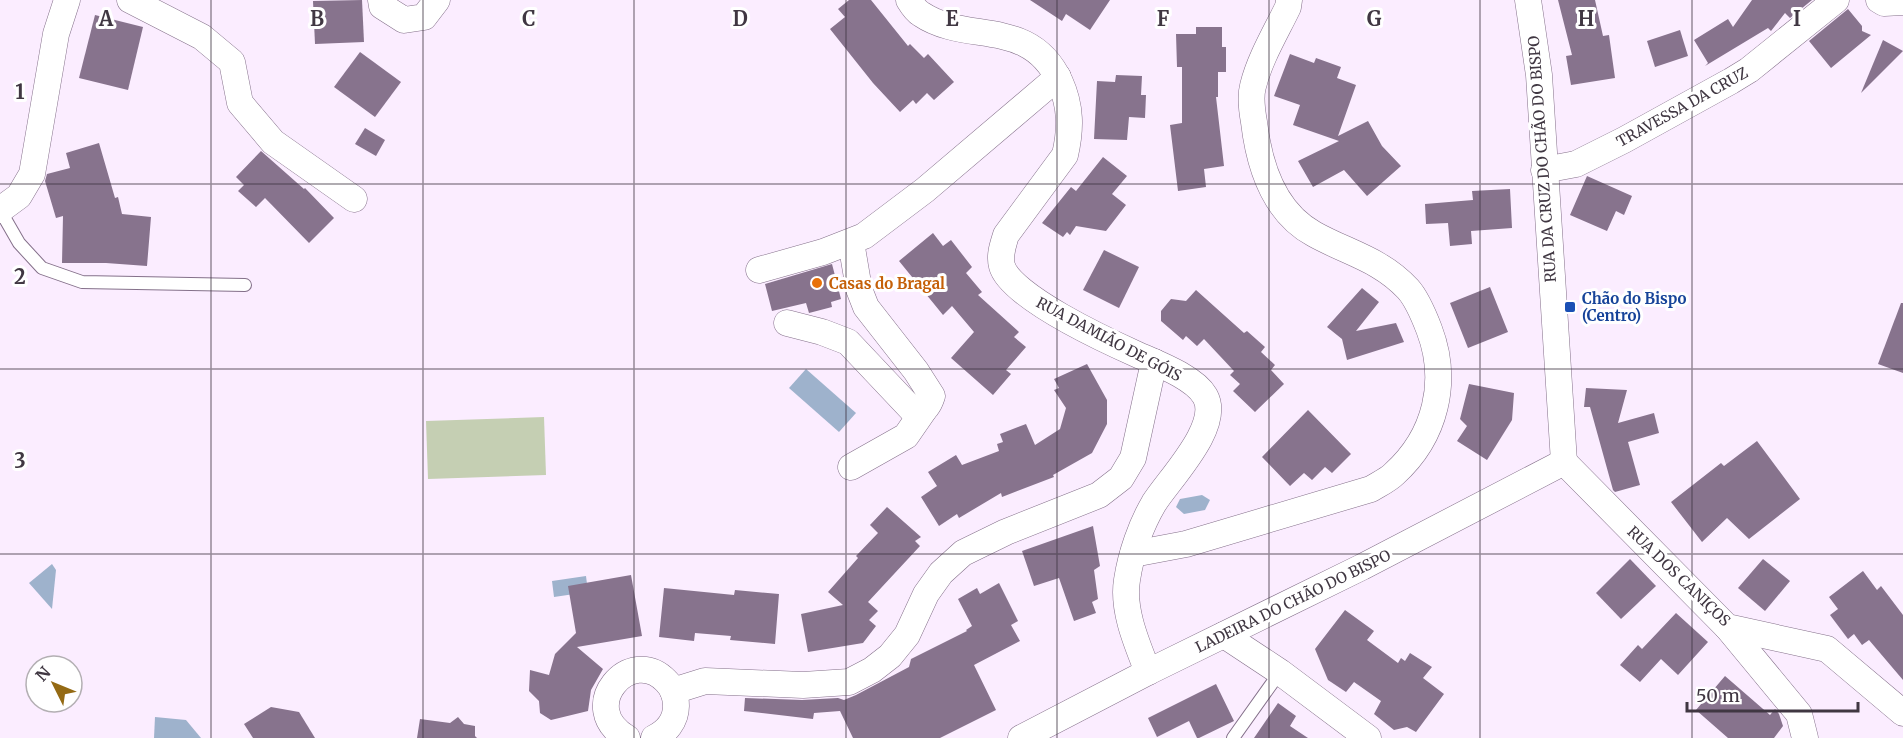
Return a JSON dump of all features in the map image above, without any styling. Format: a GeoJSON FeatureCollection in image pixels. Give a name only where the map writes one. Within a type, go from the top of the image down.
{"type":"FeatureCollection","features":[{"type":"Feature","properties":{"kind":"street"},"geometry":{"type":"LineString","coordinates":[[0,210],[19,196],[32,174],[56,34],[67,0]]}},
{"type":"Feature","properties":{"kind":"street"},"geometry":{"type":"LineString","coordinates":[[130,0],[202,37],[232,62],[240,103],[273,142],[354,199]]}},
{"type":"Feature","properties":{"kind":"street"},"geometry":{"type":"LineString","coordinates":[[381,0],[382,6],[404,20],[424,17],[437,0]]}},
{"type":"Feature","properties":{"kind":"street","name":"RUA DAMIÃO DE GÓIS"},"geometry":{"type":"LineString","coordinates":[[909,0],[918,13],[938,24],[1002,35],[1041,53],[1058,77],[1065,93],[1070,114],[1069,140],[1065,155],[1006,235],[1001,251],[1002,267],[1009,280],[1022,293],[1086,330],[1176,373],[1200,389],[1206,398],[1209,408],[1206,424],[1196,445],[1154,503],[1133,554],[1127,581],[1128,606],[1135,639],[1148,672]]}},
{"type":"Feature","properties":{"kind":"street"},"geometry":{"type":"LineString","coordinates":[[1133,554],[1186,544],[1371,489],[1393,476],[1410,458],[1426,432],[1437,406],[1439,380],[1437,348],[1410,291],[1387,268],[1313,234],[1296,222],[1278,199],[1263,167],[1257,149],[1252,88],[1289,0]]}},
{"type":"Feature","properties":{"kind":"street","name":"RUA DA CRUZ DO CHÃO DO BISPO"},"geometry":{"type":"LineString","coordinates":[[1528,0],[1539,75],[1564,462]]}},
{"type":"Feature","properties":{"kind":"street","name":"TRAVESSA DA CRUZ"},"geometry":{"type":"LineString","coordinates":[[1544,170],[1576,164],[1731,81],[1749,70],[1836,0]]}},
{"type":"Feature","properties":{"kind":"street"},"geometry":{"type":"LineString","coordinates":[[1879,0],[1884,3],[1903,2]]}},
{"type":"Feature","properties":{"kind":"street"},"geometry":{"type":"LineString","coordinates":[[759,270],[851,242],[879,226],[1058,77]]}},
{"type":"Feature","properties":{"kind":"street"},"geometry":{"type":"LineString","coordinates":[[851,242],[859,289],[866,307],[916,371],[932,396],[906,436],[851,467]]}},
{"type":"Feature","properties":{"kind":"street"},"geometry":{"type":"LineString","coordinates":[[787,323],[822,332],[848,342],[916,414],[924,410]]}},
{"type":"Feature","properties":{"kind":"street"},"geometry":{"type":"LineString","coordinates":[[673,691],[705,681],[803,685],[849,682],[872,670],[890,656],[907,634],[926,594],[941,573],[963,553],[1006,532],[1099,495],[1121,478],[1133,458],[1154,362]]}},
{"type":"Feature","properties":{"kind":"street","name":"RUA DOS CANIÇOS"},"geometry":{"type":"LineString","coordinates":[[1564,462],[1727,627],[1827,649],[1903,713]]}},
{"type":"Feature","properties":{"kind":"street","name":"LADEIRA DO CHÃO DO BISPO"},"geometry":{"type":"LineString","coordinates":[[1021,738],[1148,672],[1372,562],[1564,462]]}},
{"type":"Feature","properties":{"kind":"street"},"geometry":{"type":"LineString","coordinates":[[1727,627],[1798,714],[1805,738]]}},
{"type":"Feature","properties":{"kind":"street"},"geometry":{"type":"LineString","coordinates":[[1224,635],[1280,672],[1368,738]]}},
{"type":"Feature","properties":{"kind":"street"},"geometry":{"type":"LineString","coordinates":[[627,738],[617,732],[609,722],[606,696],[620,676],[632,671],[644,670],[656,673],[667,682],[673,691],[676,710],[672,722],[663,733],[654,738]]}},
{"type":"Feature","properties":{"kind":"lane"},"geometry":{"type":"LineString","coordinates":[[0,210],[19,243],[42,268],[82,282],[244,285]]}},
{"type":"Feature","properties":{"kind":"lane"},"geometry":{"type":"LineString","coordinates":[[1233,738],[1280,672]]}},
{"type":"Feature","properties":{"kind":"green space"},"geometry":{"type":"Polygon","coordinates":[[[544,417],[546,475],[428,479],[426,421],[544,417]]]}},
{"type":"Feature","properties":{"kind":"water"},"geometry":{"type":"Polygon","coordinates":[[[806,369],[856,413],[839,432],[789,388],[806,369]]]}},
{"type":"Feature","properties":{"kind":"water"},"geometry":{"type":"Polygon","coordinates":[[[1202,495],[1210,500],[1205,510],[1184,514],[1176,507],[1180,499],[1202,495]]]}},
{"type":"Feature","properties":{"kind":"water"},"geometry":{"type":"Polygon","coordinates":[[[52,564],[56,570],[52,609],[29,583],[52,564]]]}},
{"type":"Feature","properties":{"kind":"water"},"geometry":{"type":"Polygon","coordinates":[[[586,576],[588,592],[554,597],[552,581],[586,576]]]}},
{"type":"Feature","properties":{"kind":"water"},"geometry":{"type":"Polygon","coordinates":[[[155,717],[186,720],[201,738],[154,738],[155,717]]]}},
{"type":"Feature","properties":{"kind":"building"},"geometry":{"type":"Polygon","coordinates":[[[362,0],[364,42],[315,44],[313,1],[362,0]]]}},
{"type":"Feature","properties":{"kind":"building"},"geometry":{"type":"Polygon","coordinates":[[[849,0],[871,0],[908,46],[910,44],[924,58],[928,54],[954,82],[934,100],[927,93],[916,104],[913,100],[900,112],[873,83],[830,29],[845,17],[838,9],[849,0]]]}},
{"type":"Feature","properties":{"kind":"building"},"geometry":{"type":"Polygon","coordinates":[[[1030,0],[1110,0],[1090,30],[1066,14],[1062,21],[1030,0]]]}},
{"type":"Feature","properties":{"kind":"building"},"geometry":{"type":"Polygon","coordinates":[[[1558,0],[1595,0],[1603,36],[1609,35],[1615,78],[1571,85],[1566,56],[1572,55],[1558,0]]]}},
{"type":"Feature","properties":{"kind":"building"},"geometry":{"type":"Polygon","coordinates":[[[1752,0],[1812,0],[1790,18],[1785,13],[1771,31],[1768,28],[1705,66],[1708,63],[1694,40],[1728,19],[1733,27],[1752,0]]]}},
{"type":"Feature","properties":{"kind":"building"},"geometry":{"type":"Polygon","coordinates":[[[1848,9],[1862,26],[1862,31],[1871,35],[1831,68],[1809,41],[1848,9]]]}},
{"type":"Feature","properties":{"kind":"building"},"geometry":{"type":"Polygon","coordinates":[[[95,15],[143,27],[128,90],[79,78],[95,15]]]}},
{"type":"Feature","properties":{"kind":"building"},"geometry":{"type":"Polygon","coordinates":[[[1196,27],[1222,27],[1222,47],[1226,47],[1226,72],[1218,72],[1218,97],[1216,97],[1224,166],[1204,169],[1206,187],[1178,191],[1170,125],[1182,123],[1182,67],[1177,67],[1176,34],[1196,34],[1196,27]]]}},
{"type":"Feature","properties":{"kind":"building"},"geometry":{"type":"Polygon","coordinates":[[[1680,30],[1688,56],[1655,67],[1647,41],[1680,30]]]}},
{"type":"Feature","properties":{"kind":"building"},"geometry":{"type":"Polygon","coordinates":[[[1883,40],[1903,51],[1861,93],[1883,40]]]}},
{"type":"Feature","properties":{"kind":"building"},"geometry":{"type":"Polygon","coordinates":[[[360,52],[401,82],[375,117],[334,87],[360,52]]]}},
{"type":"Feature","properties":{"kind":"building"},"geometry":{"type":"Polygon","coordinates":[[[1290,54],[1314,63],[1316,58],[1341,67],[1337,78],[1356,85],[1338,136],[1368,121],[1382,146],[1401,166],[1367,196],[1344,170],[1313,187],[1298,161],[1339,141],[1293,125],[1300,105],[1274,96],[1290,54]]]}},
{"type":"Feature","properties":{"kind":"building"},"geometry":{"type":"Polygon","coordinates":[[[1116,75],[1142,76],[1141,95],[1146,95],[1145,118],[1129,117],[1127,140],[1094,139],[1097,81],[1115,82],[1116,75]]]}},
{"type":"Feature","properties":{"kind":"building"},"geometry":{"type":"Polygon","coordinates":[[[365,128],[385,140],[376,156],[355,144],[365,128]]]}},
{"type":"Feature","properties":{"kind":"building"},"geometry":{"type":"Polygon","coordinates":[[[99,143],[122,214],[151,217],[147,266],[62,263],[63,216],[56,218],[45,181],[47,174],[70,168],[66,153],[99,143]]]}},
{"type":"Feature","properties":{"kind":"building"},"geometry":{"type":"Polygon","coordinates":[[[261,151],[305,188],[334,218],[309,243],[265,198],[256,207],[238,191],[244,185],[236,177],[261,151]]]}},
{"type":"Feature","properties":{"kind":"building"},"geometry":{"type":"Polygon","coordinates":[[[1103,157],[1127,176],[1112,194],[1126,205],[1106,231],[1076,226],[1070,235],[1067,232],[1063,237],[1042,223],[1071,187],[1076,191],[1103,157]]]}},
{"type":"Feature","properties":{"kind":"building"},"geometry":{"type":"Polygon","coordinates":[[[1587,176],[1632,196],[1624,215],[1616,211],[1607,231],[1570,215],[1587,176]]]}},
{"type":"Feature","properties":{"kind":"building"},"geometry":{"type":"Polygon","coordinates":[[[1510,189],[1512,228],[1471,231],[1472,244],[1450,246],[1448,223],[1426,224],[1425,204],[1473,200],[1472,191],[1510,189]]]}},
{"type":"Feature","properties":{"kind":"building"},"geometry":{"type":"Polygon","coordinates":[[[933,233],[943,246],[951,240],[972,267],[966,273],[982,292],[978,295],[1019,332],[1014,337],[1026,347],[1006,370],[1011,374],[993,395],[951,358],[974,332],[952,306],[943,315],[899,261],[933,233]]]}},
{"type":"Feature","properties":{"kind":"building"},"geometry":{"type":"Polygon","coordinates":[[[1104,250],[1139,267],[1119,308],[1083,290],[1104,250]]]}},
{"type":"Feature","properties":{"kind":"building"},"geometry":{"type":"Polygon","coordinates":[[[832,264],[841,299],[831,302],[832,307],[809,313],[806,303],[772,311],[765,284],[832,264]]]}},
{"type":"Feature","properties":{"kind":"building"},"geometry":{"type":"Polygon","coordinates":[[[1490,287],[1508,332],[1468,348],[1450,303],[1490,287]]]}},
{"type":"Feature","properties":{"kind":"building"},"geometry":{"type":"Polygon","coordinates":[[[1362,288],[1379,302],[1356,331],[1396,323],[1404,342],[1347,360],[1342,339],[1327,327],[1362,288]]]}},
{"type":"Feature","properties":{"kind":"building"},"geometry":{"type":"Polygon","coordinates":[[[1196,290],[1244,333],[1247,331],[1265,347],[1261,352],[1275,365],[1271,370],[1284,384],[1255,412],[1233,391],[1240,384],[1230,375],[1234,371],[1204,339],[1197,346],[1186,336],[1183,340],[1161,321],[1161,311],[1171,299],[1186,301],[1196,290]]]}},
{"type":"Feature","properties":{"kind":"building"},"geometry":{"type":"Polygon","coordinates":[[[1901,303],[1903,303],[1903,373],[1878,364],[1901,303]]]}},
{"type":"Feature","properties":{"kind":"building"},"geometry":{"type":"Polygon","coordinates":[[[1087,364],[1107,400],[1107,424],[1092,453],[1053,475],[1054,477],[1002,497],[1001,493],[959,518],[957,514],[939,526],[921,497],[937,486],[928,472],[956,455],[962,465],[999,451],[997,444],[1003,442],[1000,434],[1026,424],[1035,445],[1060,429],[1066,408],[1054,390],[1059,388],[1054,379],[1087,364]]]}},
{"type":"Feature","properties":{"kind":"building"},"geometry":{"type":"Polygon","coordinates":[[[1469,384],[1514,393],[1512,420],[1487,460],[1457,441],[1467,426],[1460,419],[1469,384]]]}},
{"type":"Feature","properties":{"kind":"building"},"geometry":{"type":"Polygon","coordinates":[[[1586,388],[1627,390],[1618,423],[1654,413],[1659,433],[1628,442],[1640,485],[1615,492],[1613,490],[1590,407],[1584,407],[1586,388]]]}},
{"type":"Feature","properties":{"kind":"building"},"geometry":{"type":"Polygon","coordinates":[[[1308,410],[1351,454],[1332,473],[1325,467],[1312,480],[1304,473],[1290,486],[1262,457],[1308,410]]]}},
{"type":"Feature","properties":{"kind":"building"},"geometry":{"type":"Polygon","coordinates":[[[1757,441],[1800,499],[1749,539],[1727,518],[1702,542],[1671,502],[1721,463],[1724,466],[1757,441]]]}},
{"type":"Feature","properties":{"kind":"building"},"geometry":{"type":"Polygon","coordinates":[[[887,507],[921,537],[915,541],[920,546],[868,602],[878,611],[869,620],[876,626],[863,643],[808,652],[801,614],[843,605],[828,592],[858,558],[856,556],[878,533],[870,525],[887,507]]]}},
{"type":"Feature","properties":{"kind":"building"},"geometry":{"type":"Polygon","coordinates":[[[1093,526],[1100,566],[1094,570],[1098,599],[1092,602],[1096,613],[1074,621],[1059,578],[1034,586],[1022,551],[1093,526]]]}},
{"type":"Feature","properties":{"kind":"building"},"geometry":{"type":"Polygon","coordinates":[[[1630,559],[1656,586],[1621,619],[1596,593],[1630,559]]]}},
{"type":"Feature","properties":{"kind":"building"},"geometry":{"type":"Polygon","coordinates":[[[1763,559],[1790,581],[1765,611],[1738,588],[1763,559]]]}},
{"type":"Feature","properties":{"kind":"building"},"geometry":{"type":"Polygon","coordinates":[[[1863,571],[1877,590],[1881,586],[1903,615],[1903,680],[1869,640],[1862,645],[1854,634],[1848,639],[1830,615],[1838,609],[1829,597],[1863,571]]]}},
{"type":"Feature","properties":{"kind":"building"},"geometry":{"type":"Polygon","coordinates":[[[631,575],[642,636],[577,647],[603,669],[591,690],[588,711],[551,720],[540,713],[539,701],[529,691],[530,670],[549,675],[555,654],[576,633],[568,586],[631,575]]]}},
{"type":"Feature","properties":{"kind":"building"},"geometry":{"type":"Polygon","coordinates":[[[999,583],[1018,621],[1011,625],[1020,641],[974,665],[996,710],[940,738],[853,738],[840,711],[814,713],[813,719],[744,711],[745,698],[802,700],[838,698],[844,700],[856,695],[909,667],[911,659],[967,631],[972,626],[958,599],[977,588],[980,594],[999,583]]]}},
{"type":"Feature","properties":{"kind":"building"},"geometry":{"type":"Polygon","coordinates":[[[664,588],[734,595],[735,590],[779,594],[775,644],[730,640],[731,636],[695,633],[694,641],[659,637],[664,588]]]}},
{"type":"Feature","properties":{"kind":"building"},"geometry":{"type":"Polygon","coordinates":[[[1345,610],[1374,631],[1367,640],[1398,663],[1401,658],[1405,661],[1410,653],[1432,667],[1423,678],[1444,694],[1416,732],[1407,727],[1394,730],[1374,714],[1381,701],[1354,682],[1346,692],[1328,680],[1315,649],[1345,610]]]}},
{"type":"Feature","properties":{"kind":"building"},"geometry":{"type":"Polygon","coordinates":[[[1676,613],[1708,642],[1678,675],[1661,659],[1640,682],[1620,665],[1638,645],[1642,649],[1676,613]]]}},
{"type":"Feature","properties":{"kind":"building"},"geometry":{"type":"Polygon","coordinates":[[[1725,676],[1770,715],[1775,709],[1779,714],[1783,726],[1774,738],[1728,738],[1696,710],[1725,676]]]}},
{"type":"Feature","properties":{"kind":"building"},"geometry":{"type":"Polygon","coordinates":[[[1216,684],[1234,721],[1199,738],[1189,721],[1157,737],[1148,718],[1216,684]]]}},
{"type":"Feature","properties":{"kind":"building"},"geometry":{"type":"Polygon","coordinates":[[[1278,703],[1296,716],[1290,726],[1308,738],[1254,738],[1278,703]]]}},
{"type":"Feature","properties":{"kind":"building"},"geometry":{"type":"Polygon","coordinates":[[[271,707],[299,712],[315,738],[253,738],[244,724],[271,707]]]}},
{"type":"Feature","properties":{"kind":"building"},"geometry":{"type":"Polygon","coordinates":[[[458,717],[464,724],[475,726],[477,738],[417,738],[420,719],[450,723],[458,717]]]}},
{"type":"Feature","properties":{"kind":"place","name":"Casas do Bragal"},"geometry":{"type":"Point","coordinates":[817,283]}},
{"type":"Feature","properties":{"kind":"place","name":"Chão do Bispo (Centro)"},"geometry":{"type":"Point","coordinates":[1570,307]}}]}
